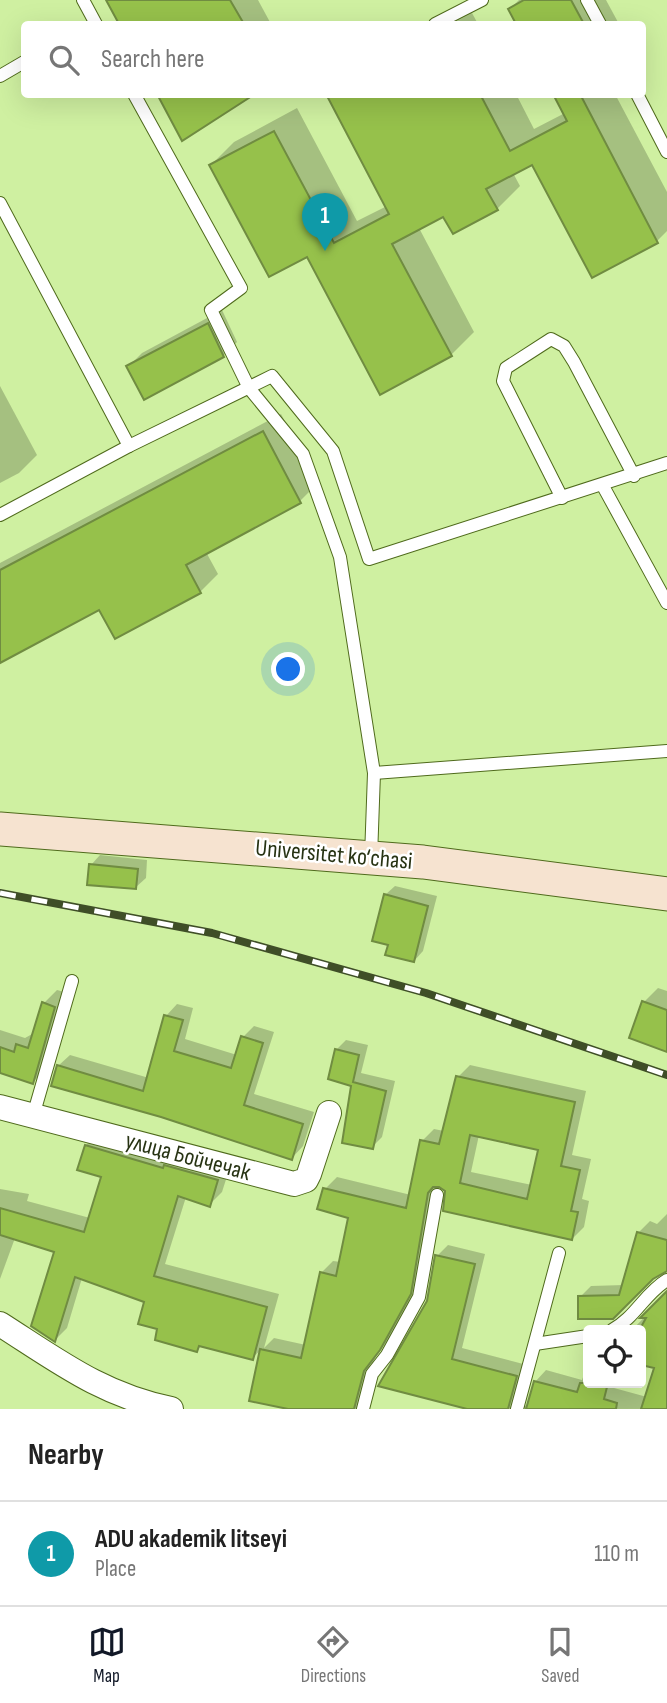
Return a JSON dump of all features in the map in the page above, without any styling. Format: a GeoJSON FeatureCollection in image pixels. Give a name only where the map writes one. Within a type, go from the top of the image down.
{"type":"FeatureCollection","features":[{"type":"Feature","properties":{"kind":"main road","name":"Universitet kо‘chasi"},"geometry":{"type":"LineString","coordinates":[[0,828],[371,858],[667,894]]}},
{"type":"Feature","properties":{"kind":"street","name":"улица Бойчечак"},"geometry":{"type":"LineString","coordinates":[[0,1107],[294,1184],[306,1180],[309,1174],[329,1113]]}},
{"type":"Feature","properties":{"kind":"street"},"geometry":{"type":"LineString","coordinates":[[0,1324],[99,1387],[139,1402],[171,1409]]}},
{"type":"Feature","properties":{"kind":"lane"},"geometry":{"type":"LineString","coordinates":[[83,0],[93,21]]}},
{"type":"Feature","properties":{"kind":"lane"},"geometry":{"type":"LineString","coordinates":[[441,21],[482,0]]}},
{"type":"Feature","properties":{"kind":"lane"},"geometry":{"type":"LineString","coordinates":[[587,0],[598,21]]}},
{"type":"Feature","properties":{"kind":"lane"},"geometry":{"type":"LineString","coordinates":[[0,76],[21,64]]}},
{"type":"Feature","properties":{"kind":"lane"},"geometry":{"type":"LineString","coordinates":[[136,98],[241,288],[211,310],[249,388],[303,454],[340,557],[374,773],[371,858]]}},
{"type":"Feature","properties":{"kind":"lane"},"geometry":{"type":"LineString","coordinates":[[639,98],[667,152]]}},
{"type":"Feature","properties":{"kind":"lane"},"geometry":{"type":"LineString","coordinates":[[0,203],[129,446]]}},
{"type":"Feature","properties":{"kind":"lane"},"geometry":{"type":"LineString","coordinates":[[562,498],[503,381],[506,368],[551,339],[564,346],[574,362],[634,476]]}},
{"type":"Feature","properties":{"kind":"lane"},"geometry":{"type":"LineString","coordinates":[[0,515],[129,446],[272,376],[333,451],[369,559],[634,476],[667,463]]}},
{"type":"Feature","properties":{"kind":"lane"},"geometry":{"type":"LineString","coordinates":[[603,485],[667,603]]}},
{"type":"Feature","properties":{"kind":"lane"},"geometry":{"type":"LineString","coordinates":[[374,773],[667,751]]}},
{"type":"Feature","properties":{"kind":"lane"},"geometry":{"type":"LineString","coordinates":[[33,1116],[72,981]]}},
{"type":"Feature","properties":{"kind":"lane"},"geometry":{"type":"LineString","coordinates":[[363,1409],[372,1374],[387,1355],[419,1297],[437,1195]]}},
{"type":"Feature","properties":{"kind":"lane"},"geometry":{"type":"LineString","coordinates":[[517,1409],[559,1253]]}},
{"type":"Feature","properties":{"kind":"lane"},"geometry":{"type":"LineString","coordinates":[[620,1325],[631,1318],[655,1288],[667,1280]]}},
{"type":"Feature","properties":{"kind":"lane"},"geometry":{"type":"LineString","coordinates":[[535,1344],[583,1337]]}},
{"type":"Feature","properties":{"kind":"building"},"geometry":{"type":"Polygon","coordinates":[[[106,0],[230,0],[242,21],[117,21],[106,0]]]}},
{"type":"Feature","properties":{"kind":"building"},"geometry":{"type":"Polygon","coordinates":[[[524,0],[571,0],[582,21],[514,21],[508,9],[524,0]]]}},
{"type":"Feature","properties":{"kind":"building"},"geometry":{"type":"Polygon","coordinates":[[[159,98],[249,98],[182,141],[159,98]]]}},
{"type":"Feature","properties":{"kind":"building"},"geometry":{"type":"Polygon","coordinates":[[[328,98],[482,98],[510,151],[567,121],[555,98],[582,98],[658,243],[592,278],[532,165],[486,189],[498,210],[453,234],[443,217],[392,244],[452,356],[380,395],[307,257],[269,277],[209,165],[274,131],[334,243],[389,214],[328,98]]]}},
{"type":"Feature","properties":{"kind":"building"},"geometry":{"type":"Polygon","coordinates":[[[208,323],[224,357],[144,400],[126,366],[208,323]]]}},
{"type":"Feature","properties":{"kind":"building"},"geometry":{"type":"Polygon","coordinates":[[[263,431],[301,503],[186,565],[201,593],[115,639],[99,610],[0,663],[0,570],[263,431]]]}},
{"type":"Feature","properties":{"kind":"building"},"geometry":{"type":"Polygon","coordinates":[[[89,864],[138,869],[136,889],[87,885],[89,864]]]}},
{"type":"Feature","properties":{"kind":"building"},"geometry":{"type":"Polygon","coordinates":[[[384,894],[428,906],[414,962],[385,955],[388,945],[372,941],[384,894]]]}},
{"type":"Feature","properties":{"kind":"building"},"geometry":{"type":"Polygon","coordinates":[[[642,1001],[667,1010],[667,1052],[629,1038],[642,1001]]]}},
{"type":"Feature","properties":{"kind":"building"},"geometry":{"type":"Polygon","coordinates":[[[42,1002],[55,1007],[33,1084],[0,1073],[0,1047],[14,1052],[16,1044],[28,1048],[42,1002]]]}},
{"type":"Feature","properties":{"kind":"building"},"geometry":{"type":"Polygon","coordinates":[[[164,1015],[183,1020],[174,1051],[231,1068],[241,1036],[263,1043],[244,1105],[303,1124],[292,1160],[161,1117],[51,1086],[57,1065],[143,1091],[164,1015]]]}},
{"type":"Feature","properties":{"kind":"building"},"geometry":{"type":"Polygon","coordinates":[[[335,1049],[359,1055],[353,1082],[386,1091],[373,1149],[342,1143],[351,1086],[328,1079],[335,1049]]]}},
{"type":"Feature","properties":{"kind":"building"},"geometry":{"type":"Polygon","coordinates":[[[456,1076],[575,1102],[561,1166],[580,1170],[571,1211],[578,1212],[572,1240],[443,1211],[445,1191],[433,1187],[428,1193],[411,1294],[380,1350],[364,1371],[354,1409],[288,1409],[249,1401],[260,1349],[301,1358],[320,1272],[336,1276],[348,1218],[317,1209],[323,1188],[406,1208],[420,1140],[439,1144],[456,1076]],[[470,1135],[460,1183],[527,1199],[538,1150],[470,1135]]]}},
{"type":"Feature","properties":{"kind":"building"},"geometry":{"type":"Polygon","coordinates":[[[85,1145],[163,1168],[164,1165],[218,1180],[210,1207],[178,1196],[154,1276],[267,1307],[253,1360],[199,1346],[197,1352],[155,1340],[157,1329],[138,1324],[144,1302],[75,1277],[55,1342],[31,1326],[54,1252],[0,1235],[0,1208],[84,1232],[101,1177],[77,1170],[85,1145]]]}},
{"type":"Feature","properties":{"kind":"building"},"geometry":{"type":"Polygon","coordinates":[[[637,1232],[667,1240],[667,1271],[653,1279],[613,1319],[578,1319],[578,1296],[619,1295],[637,1232]]]}},
{"type":"Feature","properties":{"kind":"building"},"geometry":{"type":"Polygon","coordinates":[[[435,1255],[475,1264],[452,1359],[517,1376],[508,1409],[467,1409],[378,1386],[427,1301],[435,1255]]]}},
{"type":"Feature","properties":{"kind":"building"},"geometry":{"type":"Polygon","coordinates":[[[667,1291],[667,1409],[641,1409],[654,1368],[646,1366],[646,1325],[642,1325],[646,1318],[640,1318],[667,1291]]]}},
{"type":"Feature","properties":{"kind":"building"},"geometry":{"type":"Polygon","coordinates":[[[534,1381],[577,1392],[580,1383],[583,1383],[583,1388],[607,1388],[604,1399],[617,1403],[616,1409],[526,1409],[534,1381]]]}},
{"type":"Feature","properties":{"kind":"railway"},"geometry":{"type":"LineString","coordinates":[[0,893],[212,933],[426,993],[667,1075]]}},
{"type":"Feature","properties":{"kind":"place","name":"ADU akademik litseyi"},"geometry":{"type":"Point","coordinates":[325,251]}}]}
